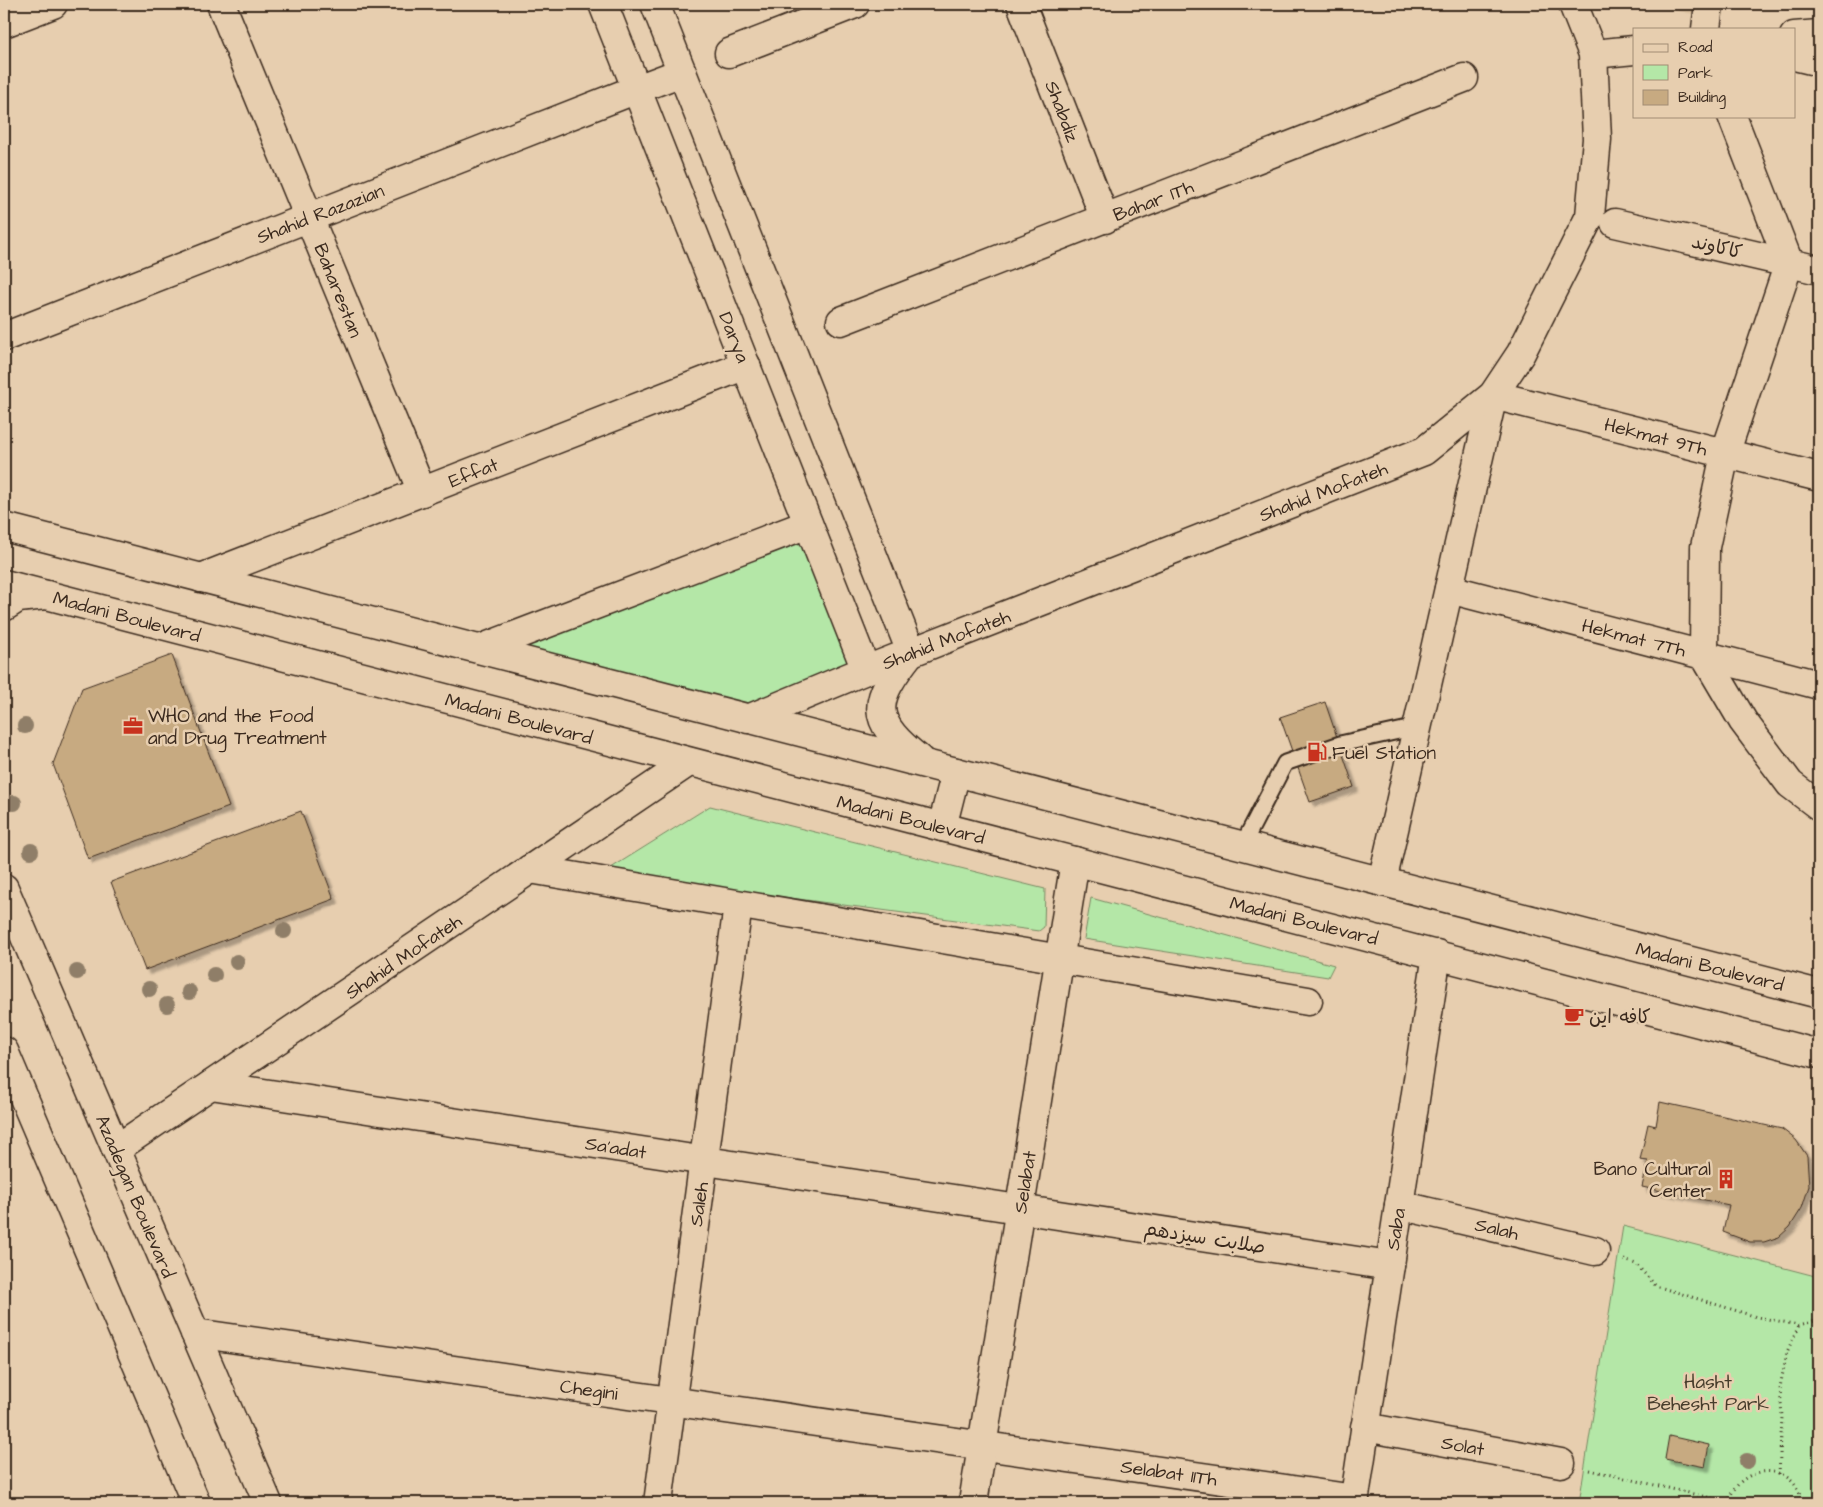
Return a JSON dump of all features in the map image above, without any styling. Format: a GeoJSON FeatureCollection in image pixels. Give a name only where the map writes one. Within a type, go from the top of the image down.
{"type":"FeatureCollection","features":[{"type":"Feature","properties":{"kind":"street"},"geometry":{"type":"LineString","coordinates":[[4,23],[53,4]]}},
{"type":"Feature","properties":{"kind":"street","name":"Baharestan"},"geometry":{"type":"LineString","coordinates":[[222,4],[422,492]]}},
{"type":"Feature","properties":{"kind":"street","name":"Darya"},"geometry":{"type":"LineString","coordinates":[[603,4],[866,670]]}},
{"type":"Feature","properties":{"kind":"street"},"geometry":{"type":"LineString","coordinates":[[655,4],[911,652],[885,689],[880,707],[885,725],[895,741],[925,764]]}},
{"type":"Feature","properties":{"kind":"street"},"geometry":{"type":"LineString","coordinates":[[729,53],[855,4]]}},
{"type":"Feature","properties":{"kind":"street","name":"Shabdiz"},"geometry":{"type":"LineString","coordinates":[[1021,4],[1105,218]]}},
{"type":"Feature","properties":{"kind":"street","name":"Shahid Mofateh"},"geometry":{"type":"LineString","coordinates":[[748,719],[911,652],[1424,451],[1493,395],[1521,353],[1590,216],[1597,139],[1593,54],[1573,4]]}},
{"type":"Feature","properties":{"kind":"street"},"geometry":{"type":"LineString","coordinates":[[1706,28],[1709,4]]}},
{"type":"Feature","properties":{"kind":"street"},"geometry":{"type":"LineString","coordinates":[[1796,36],[1819,34]]}},
{"type":"Feature","properties":{"kind":"street"},"geometry":{"type":"LineString","coordinates":[[1593,54],[1633,50]]}},
{"type":"Feature","properties":{"kind":"street"},"geometry":{"type":"LineString","coordinates":[[1796,56],[1819,62]]}},
{"type":"Feature","properties":{"kind":"street","name":"Shahid Razazian"},"geometry":{"type":"LineString","coordinates":[[4,337],[682,72]]}},
{"type":"Feature","properties":{"kind":"street","name":"Bahar 1Th"},"geometry":{"type":"LineString","coordinates":[[841,321],[1464,78]]}},
{"type":"Feature","properties":{"kind":"street"},"geometry":{"type":"LineString","coordinates":[[1733,118],[1789,263],[1725,454],[1705,547],[1704,654],[1743,722],[1790,784],[1819,806]]}},
{"type":"Feature","properties":{"kind":"street","name":"کاکاوند"},"geometry":{"type":"LineString","coordinates":[[1615,223],[1819,270]]}},
{"type":"Feature","properties":{"kind":"street","name":"Effat"},"geometry":{"type":"LineString","coordinates":[[201,578],[746,365]]}},
{"type":"Feature","properties":{"kind":"street"},"geometry":{"type":"LineString","coordinates":[[1382,882],[1493,395]]}},
{"type":"Feature","properties":{"kind":"street","name":"Hekmat 9Th"},"geometry":{"type":"LineString","coordinates":[[1493,395],[1819,478]]}},
{"type":"Feature","properties":{"kind":"street"},"geometry":{"type":"LineString","coordinates":[[480,649],[808,524]]}},
{"type":"Feature","properties":{"kind":"street","name":"Madani Boulevard"},"geometry":{"type":"LineString","coordinates":[[4,527],[1819,994]]}},
{"type":"Feature","properties":{"kind":"street","name":"Madani Boulevard"},"geometry":{"type":"LineString","coordinates":[[4,584],[1819,1054]]}},
{"type":"Feature","properties":{"kind":"street","name":"Hekmat 7Th"},"geometry":{"type":"LineString","coordinates":[[1449,589],[1819,685]]}},
{"type":"Feature","properties":{"kind":"street"},"geometry":{"type":"LineString","coordinates":[[4,607],[18,598],[46,595]]}},
{"type":"Feature","properties":{"kind":"street","name":"Shahid Mofateh"},"geometry":{"type":"LineString","coordinates":[[116,1150],[690,762]]}},
{"type":"Feature","properties":{"kind":"street"},"geometry":{"type":"LineString","coordinates":[[942,827],[956,772]]}},
{"type":"Feature","properties":{"kind":"street","name":"Selabat"},"geometry":{"type":"LineString","coordinates":[[974,1503],[1075,861]]}},
{"type":"Feature","properties":{"kind":"street"},"geometry":{"type":"LineString","coordinates":[[530,869],[1308,1000]]}},
{"type":"Feature","properties":{"kind":"street","name":"Azadegan Boulevard"},"geometry":{"type":"LineString","coordinates":[[4,888],[268,1503]]}},
{"type":"Feature","properties":{"kind":"street","name":"Saleh"},"geometry":{"type":"LineString","coordinates":[[658,1503],[738,905]]}},
{"type":"Feature","properties":{"kind":"street","name":"Saba"},"geometry":{"type":"LineString","coordinates":[[1355,1501],[1437,954]]}},
{"type":"Feature","properties":{"kind":"street"},"geometry":{"type":"LineString","coordinates":[[4,1051],[196,1503]]}},
{"type":"Feature","properties":{"kind":"street","name":"Sa'adat"},"geometry":{"type":"LineString","coordinates":[[211,1085],[1020,1209]]}},
{"type":"Feature","properties":{"kind":"street","name":"Salah"},"geometry":{"type":"LineString","coordinates":[[1399,1205],[1595,1251]]}},
{"type":"Feature","properties":{"kind":"street","name":"صلابت سیزدهم"},"geometry":{"type":"LineString","coordinates":[[1020,1209],[1390,1266]]}},
{"type":"Feature","properties":{"kind":"street","name":"Chegini"},"geometry":{"type":"LineString","coordinates":[[195,1333],[983,1446]]}},
{"type":"Feature","properties":{"kind":"street","name":"Solat"},"geometry":{"type":"LineString","coordinates":[[1366,1427],[1561,1463]]}},
{"type":"Feature","properties":{"kind":"street","name":"Selabat 11Th"},"geometry":{"type":"LineString","coordinates":[[983,1446],[1355,1501]]}},
{"type":"Feature","properties":{"kind":"lane"},"geometry":{"type":"LineString","coordinates":[[1242,846],[1285,763],[1340,744],[1418,727]]}},
{"type":"Feature","properties":{"kind":"path"},"geometry":{"type":"LineString","coordinates":[[1595,1251],[1636,1264],[1656,1286],[1756,1317],[1799,1325],[1819,1320]]}},
{"type":"Feature","properties":{"kind":"path"},"geometry":{"type":"LineString","coordinates":[[1779,1474],[1782,1417],[1780,1387],[1787,1352],[1799,1325]]}},
{"type":"Feature","properties":{"kind":"path"},"geometry":{"type":"LineString","coordinates":[[1561,1463],[1728,1503],[1738,1483],[1747,1476],[1757,1472],[1779,1474],[1796,1488],[1802,1503]]}},
{"type":"Feature","properties":{"kind":"shaded area"},"geometry":{"type":"Polygon","coordinates":[[[1646,4],[1694,4],[1693,14],[1646,4]]]}},
{"type":"Feature","properties":{"kind":"green space"},"geometry":{"type":"Polygon","coordinates":[[[808,524],[866,670],[748,719],[480,649],[808,524]]]}},
{"type":"Feature","properties":{"kind":"green space"},"geometry":{"type":"Polygon","coordinates":[[[710,806],[1045,889],[1044,927],[1039,931],[603,873],[710,806]]]}},
{"type":"Feature","properties":{"kind":"green space"},"geometry":{"type":"Polygon","coordinates":[[[1091,898],[1334,965],[1328,977],[1084,939],[1091,898]]]}},
{"type":"Feature","properties":{"kind":"green space","name":"Hasht Behesht Park"},"geometry":{"type":"Polygon","coordinates":[[[1623,1226],[1819,1277],[1819,1503],[1579,1503],[1623,1226]]]}},
{"type":"Feature","properties":{"kind":"building","name":"WHO and the Food and Drug Treatment"},"geometry":{"type":"Polygon","coordinates":[[[172,655],[229,807],[88,859],[53,764],[82,688],[172,655]]]}},
{"type":"Feature","properties":{"kind":"building","name":"Fuel Station"},"geometry":{"type":"Polygon","coordinates":[[[1325,702],[1354,787],[1310,802],[1280,717],[1325,702]]]}},
{"type":"Feature","properties":{"kind":"building"},"geometry":{"type":"Polygon","coordinates":[[[301,811],[334,899],[145,970],[111,882],[301,811]]]}},
{"type":"Feature","properties":{"kind":"building","name":"Bano Cultural Center"},"geometry":{"type":"Polygon","coordinates":[[[1660,1102],[1782,1129],[1796,1140],[1807,1156],[1809,1186],[1802,1208],[1790,1227],[1779,1237],[1764,1242],[1750,1242],[1723,1232],[1729,1205],[1642,1187],[1648,1161],[1640,1160],[1648,1124],[1656,1126],[1660,1102]]]}},
{"type":"Feature","properties":{"kind":"building"},"geometry":{"type":"Polygon","coordinates":[[[1669,1436],[1709,1445],[1705,1467],[1665,1459],[1669,1436]]]}},
{"type":"Feature","properties":{"kind":"place","name":"WHO and the Food and Drug Treatment"},"geometry":{"type":"Point","coordinates":[133,726]}},
{"type":"Feature","properties":{"kind":"place","name":"Fuel Station"},"geometry":{"type":"Point","coordinates":[1317,752]}},
{"type":"Feature","properties":{"kind":"place","name":"کافه این"},"geometry":{"type":"Point","coordinates":[1574,1016]}},
{"type":"Feature","properties":{"kind":"place","name":"Bano Cultural Center"},"geometry":{"type":"Point","coordinates":[1726,1179]}}]}
